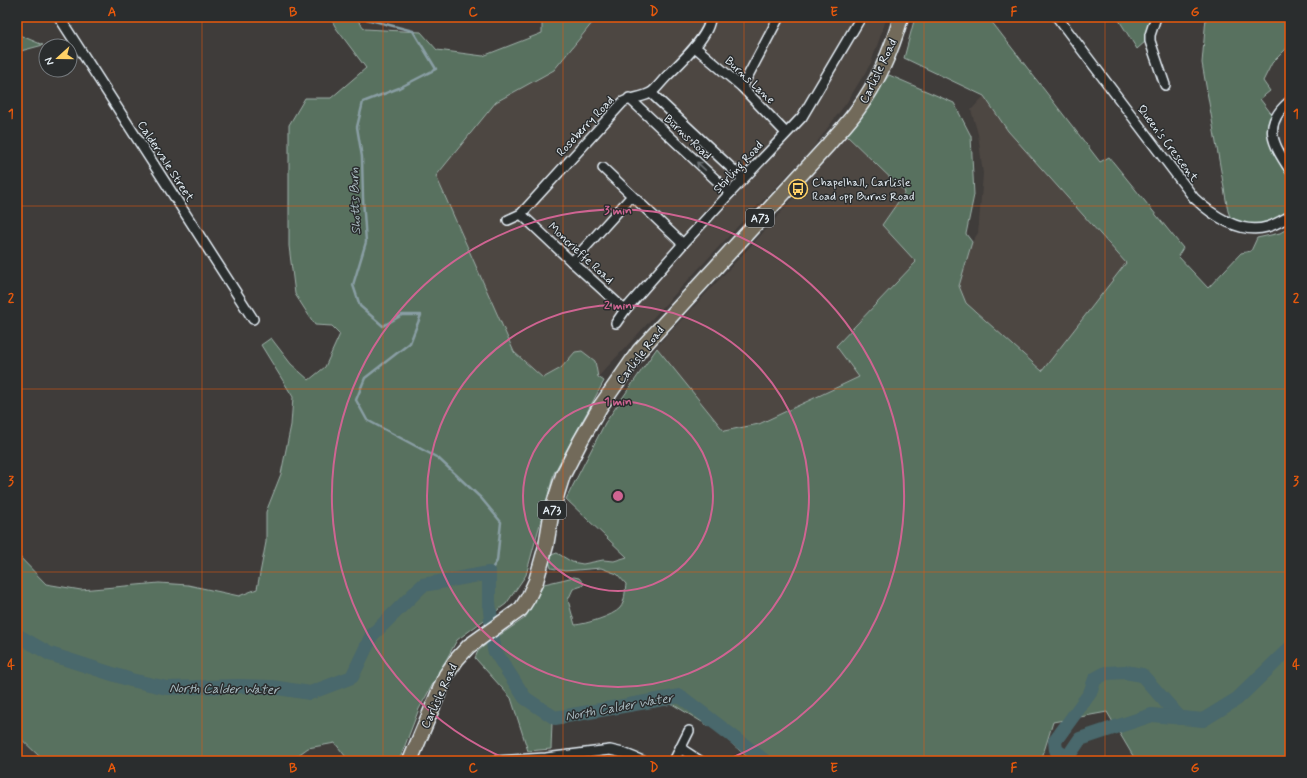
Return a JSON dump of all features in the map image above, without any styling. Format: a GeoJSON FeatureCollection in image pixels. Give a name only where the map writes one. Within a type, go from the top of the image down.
{"type":"FeatureCollection","features":[{"type":"Feature","properties":{"kind":"main road","name":"Carlisle Road"},"geometry":{"type":"LineString","coordinates":[[410,761],[446,675],[456,659],[468,646],[521,609],[528,598],[536,581],[546,546],[552,510],[563,476],[600,407],[639,351],[828,145],[858,109],[884,64],[901,17]]}},
{"type":"Feature","properties":{"kind":"street","name":"Caldervale Street"},"geometry":{"type":"LineString","coordinates":[[59,17],[253,319]]}},
{"type":"Feature","properties":{"kind":"street"},"geometry":{"type":"LineString","coordinates":[[651,93],[695,47],[710,23],[710,17]]}},
{"type":"Feature","properties":{"kind":"street"},"geometry":{"type":"LineString","coordinates":[[742,87],[779,17]]}},
{"type":"Feature","properties":{"kind":"street","name":"Stirling Road"},"geometry":{"type":"LineString","coordinates":[[616,323],[625,310],[683,244],[802,117],[861,17]]}},
{"type":"Feature","properties":{"kind":"street","name":"Queen's Crescent"},"geometry":{"type":"LineString","coordinates":[[1057,17],[1194,198],[1207,210],[1234,225],[1255,229],[1267,227],[1290,216]]}},
{"type":"Feature","properties":{"kind":"street"},"geometry":{"type":"LineString","coordinates":[[1156,17],[1150,35],[1150,42],[1165,85]]}},
{"type":"Feature","properties":{"kind":"street","name":"Burns Lane"},"geometry":{"type":"LineString","coordinates":[[695,47],[742,87],[786,133]]}},
{"type":"Feature","properties":{"kind":"street","name":"Roseberry Road"},"geometry":{"type":"LineString","coordinates":[[508,220],[521,214],[623,102],[629,98],[640,97],[651,93]]}},
{"type":"Feature","properties":{"kind":"street","name":"Burns Road"},"geometry":{"type":"LineString","coordinates":[[651,93],[744,178]]}},
{"type":"Feature","properties":{"kind":"street","name":"Burns Road"},"geometry":{"type":"LineString","coordinates":[[629,98],[730,193]]}},
{"type":"Feature","properties":{"kind":"street"},"geometry":{"type":"LineString","coordinates":[[1290,101],[1282,108],[1277,116],[1273,133],[1277,150],[1290,170]]}},
{"type":"Feature","properties":{"kind":"street"},"geometry":{"type":"LineString","coordinates":[[603,168],[683,244]]}},
{"type":"Feature","properties":{"kind":"street"},"geometry":{"type":"LineString","coordinates":[[572,262],[632,196]]}},
{"type":"Feature","properties":{"kind":"street","name":"Moncrieffe Road"},"geometry":{"type":"LineString","coordinates":[[521,214],[625,310]]}},
{"type":"Feature","properties":{"kind":"street"},"geometry":{"type":"LineString","coordinates":[[674,761],[689,731]]}},
{"type":"Feature","properties":{"kind":"street"},"geometry":{"type":"LineString","coordinates":[[680,748],[700,761]]}},
{"type":"Feature","properties":{"kind":"street"},"geometry":{"type":"LineString","coordinates":[[496,761],[546,758],[610,750],[623,753],[643,761]]}},
{"type":"Feature","properties":{"kind":"shaded area"},"geometry":{"type":"Polygon","coordinates":[[[597,17],[887,17],[871,63],[847,102],[809,153],[740,224],[572,405],[514,352],[436,176],[496,102],[554,70],[597,17]]]}},
{"type":"Feature","properties":{"kind":"shaded area"},"geometry":{"type":"Polygon","coordinates":[[[984,96],[1008,131],[1126,263],[1043,371],[966,303],[959,286],[972,242],[978,233],[983,174],[978,134],[971,110],[984,96]]]}},
{"type":"Feature","properties":{"kind":"shaded area"},"geometry":{"type":"Polygon","coordinates":[[[846,135],[905,192],[882,225],[916,262],[836,346],[859,377],[759,424],[724,431],[656,347],[771,224],[846,135]]]}},
{"type":"Feature","properties":{"kind":"green space"},"geometry":{"type":"Polygon","coordinates":[[[330,17],[355,17],[365,29],[421,32],[437,50],[483,56],[542,33],[542,17],[597,17],[554,70],[496,102],[436,176],[514,352],[543,378],[561,368],[575,352],[582,351],[595,361],[598,377],[604,381],[554,473],[526,575],[506,604],[457,640],[419,709],[399,761],[349,761],[335,743],[308,748],[297,756],[280,761],[47,761],[41,758],[17,735],[17,554],[46,584],[81,590],[159,583],[188,585],[239,596],[257,589],[266,542],[266,512],[281,474],[291,425],[293,397],[261,345],[271,338],[291,364],[309,380],[325,367],[340,334],[332,326],[315,325],[295,294],[289,246],[289,125],[305,98],[331,98],[366,68],[336,28],[330,17]]]}},
{"type":"Feature","properties":{"kind":"green space"},"geometry":{"type":"Polygon","coordinates":[[[915,17],[988,17],[1100,162],[1109,157],[1183,248],[1178,256],[1208,288],[1241,253],[1251,251],[1257,238],[1280,233],[1290,227],[1290,758],[1284,761],[1136,761],[1107,712],[1053,722],[1041,761],[752,761],[717,731],[672,704],[552,723],[551,749],[528,751],[511,698],[475,658],[478,651],[484,646],[525,618],[544,584],[574,577],[579,578],[584,584],[573,589],[568,600],[575,625],[606,617],[617,611],[622,606],[626,584],[617,574],[601,568],[565,571],[551,568],[549,561],[551,555],[557,553],[572,562],[583,564],[603,560],[614,561],[627,557],[566,499],[605,423],[657,348],[724,431],[759,424],[859,377],[836,346],[916,262],[882,225],[905,192],[846,135],[889,75],[954,103],[971,136],[974,195],[966,234],[972,242],[959,286],[966,303],[1042,371],[1126,263],[1008,131],[984,96],[904,58],[915,17]]]}},
{"type":"Feature","properties":{"kind":"green space"},"geometry":{"type":"Polygon","coordinates":[[[1117,17],[1150,17],[1146,41],[1137,49],[1117,17]]]}},
{"type":"Feature","properties":{"kind":"green space"},"geometry":{"type":"Polygon","coordinates":[[[1206,17],[1290,17],[1290,45],[1272,63],[1263,81],[1270,91],[1260,99],[1274,116],[1272,123],[1290,174],[1290,215],[1255,227],[1232,222],[1228,211],[1202,63],[1206,17]]]}},
{"type":"Feature","properties":{"kind":"green space"},"geometry":{"type":"Polygon","coordinates":[[[17,34],[38,43],[38,46],[17,52],[17,34]]]}},
{"type":"Feature","properties":{"kind":"waterway","name":"Shotts Burn"},"geometry":{"type":"LineString","coordinates":[[365,17],[366,19],[413,31],[436,69],[399,88],[363,102],[357,127],[362,157],[366,242],[353,285],[360,306],[383,326],[402,315],[421,315],[410,343],[365,378],[356,400],[367,420],[438,458],[481,498],[501,522],[497,561],[489,573]]}},
{"type":"Feature","properties":{"kind":"waterway","name":"North Calder Water"},"geometry":{"type":"LineString","coordinates":[[17,635],[50,654],[131,680],[167,688],[239,686],[272,687],[310,693],[352,677],[372,635],[423,585],[489,573],[489,601],[494,650],[525,698],[555,718],[680,696],[765,761]]}},
{"type":"Feature","properties":{"kind":"waterway","name":"North Calder Water"},"geometry":{"type":"LineString","coordinates":[[1065,761],[1080,739],[1152,715],[1203,720],[1237,699],[1290,648]]}},
{"type":"Feature","properties":{"kind":"waterway","name":"North Calder Water"},"geometry":{"type":"LineString","coordinates":[[1067,758],[1056,750],[1055,741],[1090,693],[1095,679],[1106,673],[1125,672],[1142,675],[1180,718]]}},
{"type":"Feature","properties":{"kind":"place","name":"Chapelhall, Carlisle Road opp Burns Road"},"geometry":{"type":"Point","coordinates":[798,189]}}]}
